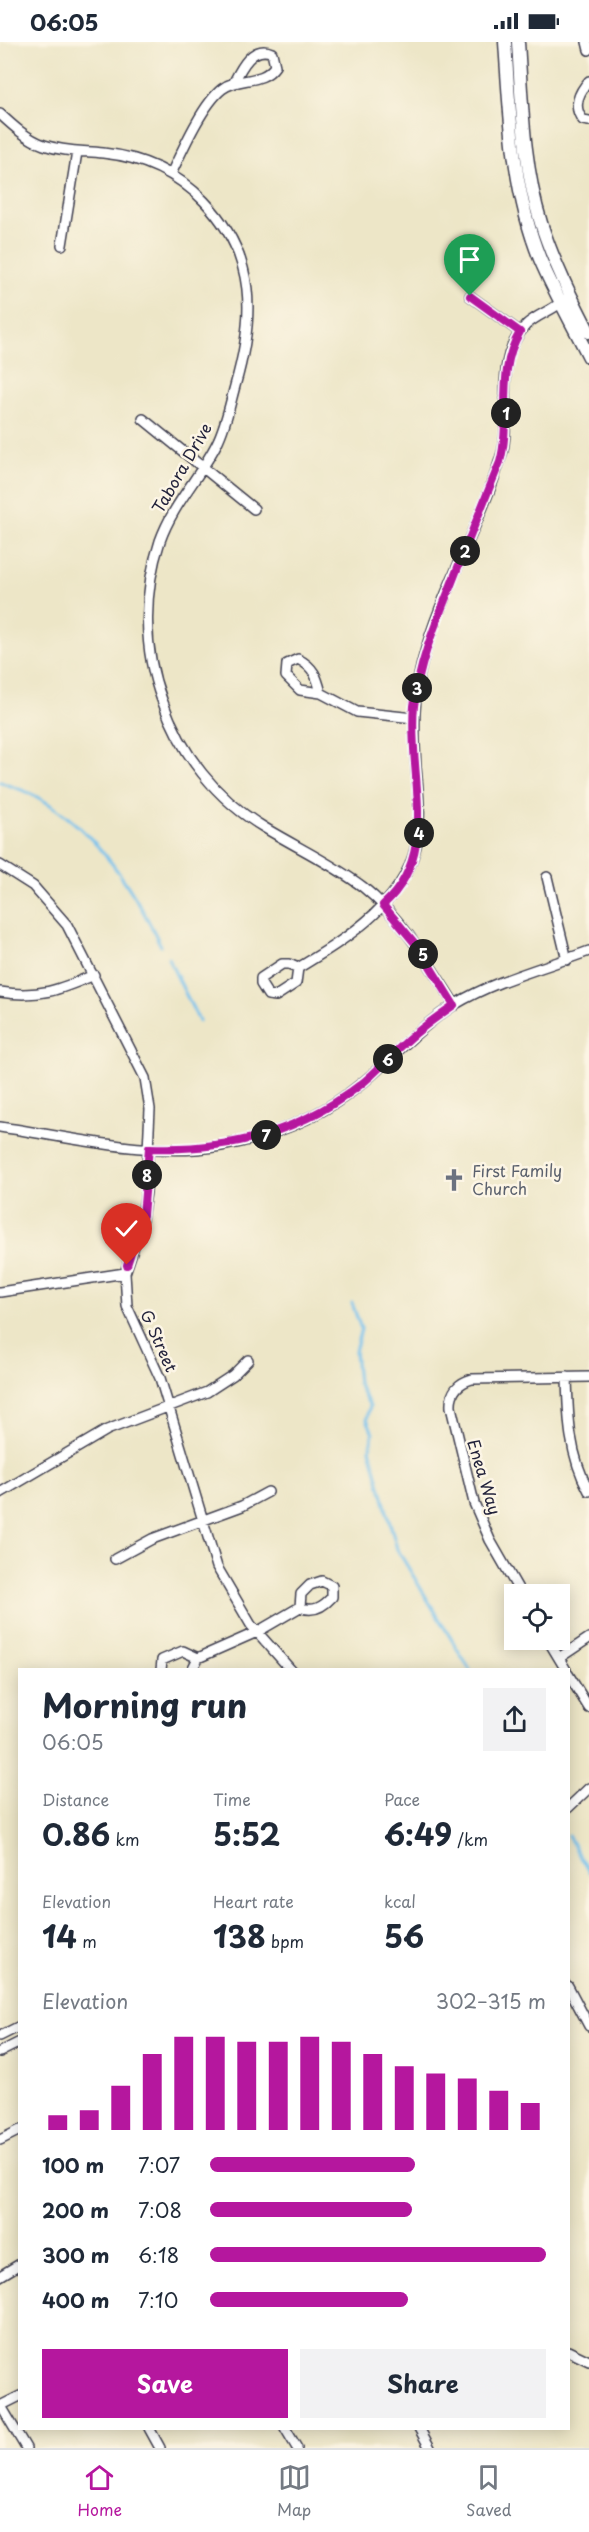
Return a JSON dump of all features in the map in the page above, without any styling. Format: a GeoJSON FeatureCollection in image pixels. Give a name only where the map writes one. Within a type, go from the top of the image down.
{"type":"FeatureCollection","features":[{"type":"Feature","properties":{"kind":"main road"},"geometry":{"type":"LineString","coordinates":[[505,42],[512,141],[518,181],[540,258],[589,332]]}},
{"type":"Feature","properties":{"kind":"main road"},"geometry":{"type":"LineString","coordinates":[[518,42],[527,153],[541,222],[566,298],[589,357]]}},
{"type":"Feature","properties":{"kind":"street"},"geometry":{"type":"LineString","coordinates":[[587,42],[589,50]]}},
{"type":"Feature","properties":{"kind":"street"},"geometry":{"type":"LineString","coordinates":[[171,174],[193,129],[220,90],[234,82],[256,79],[270,74],[275,66],[272,53],[258,52],[248,58],[234,82]]}},
{"type":"Feature","properties":{"kind":"street"},"geometry":{"type":"LineString","coordinates":[[589,81],[579,96],[578,105],[579,115],[583,120],[589,121]]}},
{"type":"Feature","properties":{"kind":"street","name":"Tabora Drive"},"geometry":{"type":"LineString","coordinates":[[0,114],[34,141],[77,152],[127,157],[171,174],[201,198],[221,220],[241,261],[248,291],[250,317],[244,356],[220,435],[167,525],[150,585],[147,619],[150,655],[167,716],[194,763],[232,804],[264,827],[353,880],[383,905],[418,947],[454,1005]]}},
{"type":"Feature","properties":{"kind":"street"},"geometry":{"type":"LineString","coordinates":[[62,245],[77,152]]}},
{"type":"Feature","properties":{"kind":"street"},"geometry":{"type":"LineString","coordinates":[[470,296],[520,332]]}},
{"type":"Feature","properties":{"kind":"street"},"geometry":{"type":"LineString","coordinates":[[298,968],[357,928],[383,905],[399,888],[408,870],[418,837],[414,718],[418,678],[426,648],[503,450],[507,427],[505,370],[510,351],[520,332],[541,313],[566,298]]}},
{"type":"Feature","properties":{"kind":"street"},"geometry":{"type":"LineString","coordinates":[[143,419],[254,509]]}},
{"type":"Feature","properties":{"kind":"street"},"geometry":{"type":"LineString","coordinates":[[321,693],[357,712],[414,718]]}},
{"type":"Feature","properties":{"kind":"street","name":"G Street"},"geometry":{"type":"LineString","coordinates":[[0,864],[33,886],[67,925],[145,1078],[150,1109],[149,1148],[143,1215],[125,1273],[129,1313],[153,1363],[169,1408],[201,1521],[223,1579],[257,1632],[289,1668]]}},
{"type":"Feature","properties":{"kind":"street"},"geometry":{"type":"LineString","coordinates":[[547,877],[567,960]]}},
{"type":"Feature","properties":{"kind":"street"},"geometry":{"type":"LineString","coordinates":[[0,1127],[149,1148],[184,1149],[219,1146],[252,1139],[295,1124],[353,1090],[408,1040],[454,1005],[500,982],[589,951]]}},
{"type":"Feature","properties":{"kind":"street"},"geometry":{"type":"LineString","coordinates":[[0,992],[27,996],[43,994],[94,975]]}},
{"type":"Feature","properties":{"kind":"street"},"geometry":{"type":"LineString","coordinates":[[0,1292],[125,1273]]}},
{"type":"Feature","properties":{"kind":"street"},"geometry":{"type":"LineString","coordinates":[[0,1493],[107,1430],[141,1415],[169,1408],[220,1385],[248,1360]]}},
{"type":"Feature","properties":{"kind":"street"},"geometry":{"type":"LineString","coordinates":[[589,1377],[567,1377],[570,1439],[579,1469],[589,1491]]}},
{"type":"Feature","properties":{"kind":"street","name":"Enea Way"},"geometry":{"type":"LineString","coordinates":[[515,1584],[490,1540],[474,1503],[451,1407],[452,1393],[466,1381],[480,1378],[567,1377]]}},
{"type":"Feature","properties":{"kind":"street"},"geometry":{"type":"LineString","coordinates":[[115,1559],[152,1539],[250,1503],[268,1492]]}},
{"type":"Feature","properties":{"kind":"street"},"geometry":{"type":"LineString","coordinates":[[193,1668],[198,1658],[257,1632],[300,1607]]}},
{"type":"Feature","properties":{"kind":"street"},"geometry":{"type":"LineString","coordinates":[[559,1658],[589,1638]]}},
{"type":"Feature","properties":{"kind":"street"},"geometry":{"type":"LineString","coordinates":[[554,1650],[565,1668]]}},
{"type":"Feature","properties":{"kind":"street"},"geometry":{"type":"LineString","coordinates":[[161,1668],[162,1660],[183,1651],[198,1658]]}},
{"type":"Feature","properties":{"kind":"street"},"geometry":{"type":"LineString","coordinates":[[570,1677],[589,1708]]}},
{"type":"Feature","properties":{"kind":"street"},"geometry":{"type":"LineString","coordinates":[[570,1806],[589,1788]]}},
{"type":"Feature","properties":{"kind":"street"},"geometry":{"type":"LineString","coordinates":[[570,1990],[589,2026]]}},
{"type":"Feature","properties":{"kind":"street"},"geometry":{"type":"LineString","coordinates":[[0,2036],[18,2027]]}},
{"type":"Feature","properties":{"kind":"street"},"geometry":{"type":"LineString","coordinates":[[0,2052],[18,2043]]}},
{"type":"Feature","properties":{"kind":"street"},"geometry":{"type":"LineString","coordinates":[[0,2140],[18,2131]]}},
{"type":"Feature","properties":{"kind":"street"},"geometry":{"type":"LineString","coordinates":[[0,2276],[18,2265]]}},
{"type":"Feature","properties":{"kind":"street"},"geometry":{"type":"LineString","coordinates":[[570,2352],[589,2361]]}},
{"type":"Feature","properties":{"kind":"street"},"geometry":{"type":"LineString","coordinates":[[18,2397],[1,2406],[26,2448]]}},
{"type":"Feature","properties":{"kind":"street"},"geometry":{"type":"LineString","coordinates":[[149,2430],[160,2448]]}},
{"type":"Feature","properties":{"kind":"street"},"geometry":{"type":"LineString","coordinates":[[286,2430],[297,2448]]}},
{"type":"Feature","properties":{"kind":"street"},"geometry":{"type":"LineString","coordinates":[[420,2430],[430,2448]]}},
{"type":"Feature","properties":{"kind":"waterway"},"geometry":{"type":"LineString","coordinates":[[0,782],[25,791],[59,811],[95,843],[125,882],[161,946]]}},
{"type":"Feature","properties":{"kind":"waterway"},"geometry":{"type":"LineString","coordinates":[[168,958],[199,1021]]}},
{"type":"Feature","properties":{"kind":"waterway"},"geometry":{"type":"LineString","coordinates":[[352,1303],[361,1329],[355,1351],[358,1384],[370,1406],[367,1419],[373,1433],[370,1449],[397,1549],[469,1668]]}},
{"type":"Feature","properties":{"kind":"waterway"},"geometry":{"type":"LineString","coordinates":[[570,1839],[589,1872]]}},
{"type":"Feature","properties":{"kind":"place","name":"First Family Church"},"geometry":{"type":"Point","coordinates":[454,1180]}},
{"type":"Feature","properties":{"kind":"route"},"geometry":{"type":"LineString","coordinates":[[127,1265],[143,1215],[149,1148],[184,1149],[219,1146],[260,1137],[295,1124],[344,1097],[408,1040],[454,1005],[418,947],[383,905],[399,888],[415,853],[418,837],[414,708],[418,678],[426,648],[500,462],[507,427],[505,370],[510,351],[520,332],[470,296]]}}]}
